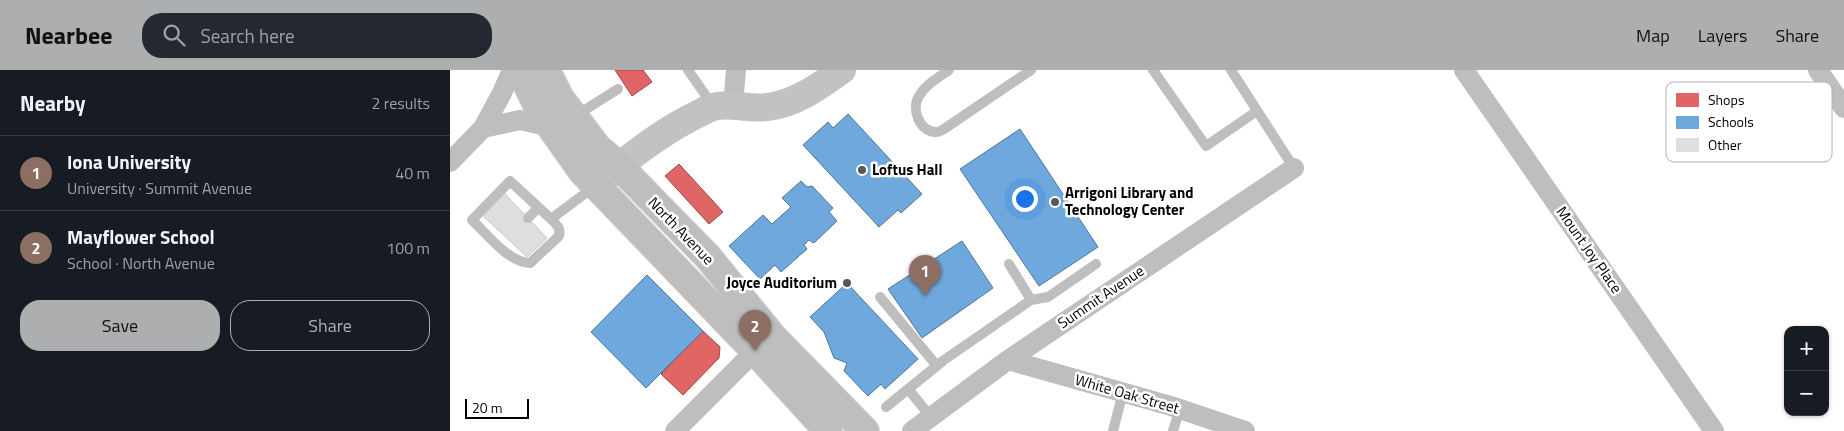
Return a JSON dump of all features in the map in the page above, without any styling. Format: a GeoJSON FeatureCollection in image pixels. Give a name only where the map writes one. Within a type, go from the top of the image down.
{"type":"FeatureCollection","features":[{"type":"Feature","properties":{"kind":"main road","name":"North Avenue"},"geometry":{"type":"LineString","coordinates":[[520,70],[562,122],[619,166],[708,257],[764,344],[828,431]]}},
{"type":"Feature","properties":{"kind":"main road","name":"North Avenue"},"geometry":{"type":"LineString","coordinates":[[546,70],[560,98],[562,122],[581,170],[764,344],[865,431]]}},
{"type":"Feature","properties":{"kind":"street"},"geometry":{"type":"LineString","coordinates":[[450,162],[482,128],[502,93],[512,70]]}},
{"type":"Feature","properties":{"kind":"street"},"geometry":{"type":"LineString","coordinates":[[723,106],[736,70]]}},
{"type":"Feature","properties":{"kind":"street"},"geometry":{"type":"LineString","coordinates":[[596,186],[644,146],[680,123],[723,106],[767,108],[795,99],[818,87],[842,70]]}},
{"type":"Feature","properties":{"kind":"street","name":"Mount Joy Place"},"geometry":{"type":"LineString","coordinates":[[1464,70],[1714,431]]}},
{"type":"Feature","properties":{"kind":"street"},"geometry":{"type":"LineString","coordinates":[[1818,70],[1826,82]]}},
{"type":"Feature","properties":{"kind":"street"},"geometry":{"type":"LineString","coordinates":[[1832,90],[1844,108]]}},
{"type":"Feature","properties":{"kind":"street"},"geometry":{"type":"LineString","coordinates":[[482,128],[520,120],[562,122]]}},
{"type":"Feature","properties":{"kind":"street","name":"Summit Avenue"},"geometry":{"type":"LineString","coordinates":[[912,431],[1008,360],[1294,168]]}},
{"type":"Feature","properties":{"kind":"street"},"geometry":{"type":"LineString","coordinates":[[675,431],[764,344]]}},
{"type":"Feature","properties":{"kind":"street","name":"White Oak Street"},"geometry":{"type":"LineString","coordinates":[[1008,360],[1180,409],[1239,430]]}},
{"type":"Feature","properties":{"kind":"lane"},"geometry":{"type":"LineString","coordinates":[[688,70],[723,106]]}},
{"type":"Feature","properties":{"kind":"lane"},"geometry":{"type":"LineString","coordinates":[[949,70],[927,85],[915,105],[919,120],[932,131],[939,132],[1031,70]]}},
{"type":"Feature","properties":{"kind":"lane"},"geometry":{"type":"LineString","coordinates":[[1153,70],[1206,146],[1258,111]]}},
{"type":"Feature","properties":{"kind":"lane"},"geometry":{"type":"LineString","coordinates":[[1231,70],[1294,168]]}},
{"type":"Feature","properties":{"kind":"lane"},"geometry":{"type":"LineString","coordinates":[[562,122],[618,90]]}},
{"type":"Feature","properties":{"kind":"lane"},"geometry":{"type":"LineString","coordinates":[[510,181],[538,208],[558,226],[560,231],[559,236],[530,263],[523,263],[513,259],[503,241],[472,220],[510,181]]}},
{"type":"Feature","properties":{"kind":"lane"},"geometry":{"type":"LineString","coordinates":[[551,219],[596,186]]}},
{"type":"Feature","properties":{"kind":"lane"},"geometry":{"type":"LineString","coordinates":[[528,218],[538,208]]}},
{"type":"Feature","properties":{"kind":"lane"},"geometry":{"type":"LineString","coordinates":[[1009,264],[1031,300]]}},
{"type":"Feature","properties":{"kind":"lane"},"geometry":{"type":"LineString","coordinates":[[886,407],[937,366],[1031,300],[1048,297],[1096,264]]}},
{"type":"Feature","properties":{"kind":"lane"},"geometry":{"type":"LineString","coordinates":[[880,297],[937,366]]}},
{"type":"Feature","properties":{"kind":"lane"},"geometry":{"type":"LineString","coordinates":[[908,389],[931,417]]}},
{"type":"Feature","properties":{"kind":"lane"},"geometry":{"type":"LineString","coordinates":[[1113,431],[1123,392]]}},
{"type":"Feature","properties":{"kind":"lane"},"geometry":{"type":"LineString","coordinates":[[1173,431],[1180,409]]}},
{"type":"Feature","properties":{"kind":"building: Shops"},"geometry":{"type":"Polygon","coordinates":[[[615,70],[643,70],[652,82],[632,96],[615,70]]]}},
{"type":"Feature","properties":{"kind":"building: Shops"},"geometry":{"type":"Polygon","coordinates":[[[679,164],[723,212],[709,224],[665,176],[679,164]]]}},
{"type":"Feature","properties":{"kind":"building: Shops"},"geometry":{"type":"Polygon","coordinates":[[[703,331],[720,347],[719,358],[683,395],[661,374],[703,331]]]}},
{"type":"Feature","properties":{"kind":"building: Schools","name":"Loftus Hall"},"geometry":{"type":"Polygon","coordinates":[[[848,114],[922,194],[901,213],[898,210],[879,227],[803,145],[828,122],[833,128],[848,114]]]}},
{"type":"Feature","properties":{"kind":"building: Schools"},"geometry":{"type":"Polygon","coordinates":[[[1020,129],[1098,247],[1039,286],[960,169],[1020,129]]]}},
{"type":"Feature","properties":{"kind":"building: Schools"},"geometry":{"type":"Polygon","coordinates":[[[801,181],[807,187],[812,186],[833,208],[829,212],[837,221],[814,243],[809,240],[804,245],[807,249],[781,272],[775,265],[760,279],[729,246],[763,215],[772,224],[791,207],[782,198],[801,181]]]}},
{"type":"Feature","properties":{"kind":"building: Schools"},"geometry":{"type":"Polygon","coordinates":[[[962,241],[993,288],[922,338],[888,289],[962,241]]]}},
{"type":"Feature","properties":{"kind":"building: Schools"},"geometry":{"type":"Polygon","coordinates":[[[647,275],[703,331],[646,388],[591,332],[647,275]]]}},
{"type":"Feature","properties":{"kind":"building: Schools"},"geometry":{"type":"Polygon","coordinates":[[[847,283],[918,359],[885,389],[881,384],[868,396],[844,371],[847,363],[834,358],[824,332],[810,317],[847,283]]]}},
{"type":"Feature","properties":{"kind":"building: Other"},"geometry":{"type":"Polygon","coordinates":[[[503,192],[547,238],[527,257],[481,214],[503,192]]]}},
{"type":"Feature","properties":{"kind":"place","name":"Loftus Hall"},"geometry":{"type":"Point","coordinates":[862,170]}},
{"type":"Feature","properties":{"kind":"place","name":"Arrigoni Library and Technology Center"},"geometry":{"type":"Point","coordinates":[1055,202]}},
{"type":"Feature","properties":{"kind":"place","name":"Joyce Auditorium"},"geometry":{"type":"Point","coordinates":[847,283]}},
{"type":"Feature","properties":{"kind":"place","name":"Iona University"},"geometry":{"type":"Point","coordinates":[925,296]}},
{"type":"Feature","properties":{"kind":"place","name":"Mayflower School"},"geometry":{"type":"Point","coordinates":[755,351]}}]}
